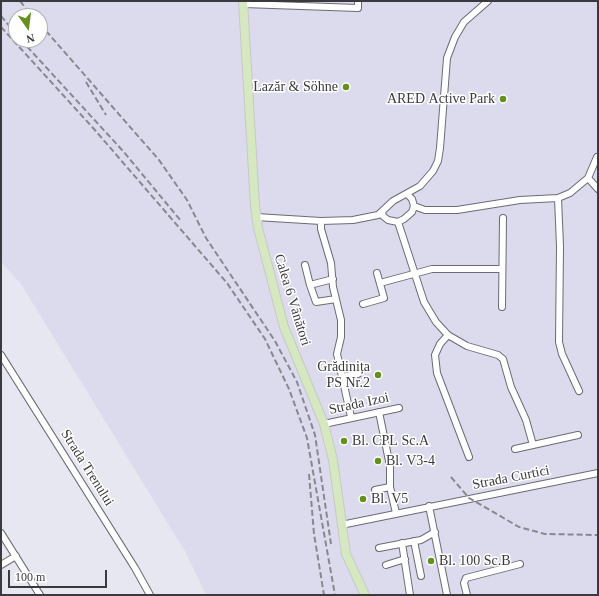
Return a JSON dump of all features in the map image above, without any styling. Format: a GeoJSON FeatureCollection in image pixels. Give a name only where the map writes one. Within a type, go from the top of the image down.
{"type":"FeatureCollection","features":[{"type":"Feature","properties":{"kind":"main road","name":"Calea 6 Vânători"},"geometry":{"type":"LineString","coordinates":[[243,2],[256,217],[284,327],[324,424],[333,460],[346,554],[365,595]]}},
{"type":"Feature","properties":{"kind":"street"},"geometry":{"type":"LineString","coordinates":[[243,2],[358,8],[358,1]]}},
{"type":"Feature","properties":{"kind":"street"},"geometry":{"type":"LineString","coordinates":[[256,217],[320,221],[353,220],[378,215],[394,201],[420,186],[433,171],[438,161],[447,58],[455,37],[464,22],[488,1]]}},
{"type":"Feature","properties":{"kind":"street"},"geometry":{"type":"LineString","coordinates":[[414,206],[425,210],[457,210],[520,200],[558,198],[570,193],[588,178],[597,157]]}},
{"type":"Feature","properties":{"kind":"street"},"geometry":{"type":"LineString","coordinates":[[588,178],[598,189]]}},
{"type":"Feature","properties":{"kind":"street"},"geometry":{"type":"LineString","coordinates":[[382,212],[383,216],[388,220],[398,222],[412,212],[414,206],[412,199],[408,194]]}},
{"type":"Feature","properties":{"kind":"street"},"geometry":{"type":"LineString","coordinates":[[558,198],[560,246],[559,342],[562,354],[579,391]]}},
{"type":"Feature","properties":{"kind":"street"},"geometry":{"type":"LineString","coordinates":[[502,218],[502,307]]}},
{"type":"Feature","properties":{"kind":"street"},"geometry":{"type":"LineString","coordinates":[[320,221],[341,320],[341,333],[337,354],[351,417]]}},
{"type":"Feature","properties":{"kind":"street"},"geometry":{"type":"LineString","coordinates":[[398,222],[424,302],[436,322],[448,335],[467,346],[498,355],[503,359],[511,386],[526,420],[533,445]]}},
{"type":"Feature","properties":{"kind":"street"},"geometry":{"type":"LineString","coordinates":[[305,264],[316,302],[336,299]]}},
{"type":"Feature","properties":{"kind":"street"},"geometry":{"type":"LineString","coordinates":[[380,283],[432,269],[502,269]]}},
{"type":"Feature","properties":{"kind":"street"},"geometry":{"type":"LineString","coordinates":[[363,304],[384,298],[377,273]]}},
{"type":"Feature","properties":{"kind":"street"},"geometry":{"type":"LineString","coordinates":[[310,285],[333,279]]}},
{"type":"Feature","properties":{"kind":"street"},"geometry":{"type":"LineString","coordinates":[[448,335],[440,344],[436,355],[437,373],[469,457]]}},
{"type":"Feature","properties":{"kind":"street","name":"Strada Trenului"},"geometry":{"type":"LineString","coordinates":[[1,355],[135,568],[150,595]]}},
{"type":"Feature","properties":{"kind":"street"},"geometry":{"type":"LineString","coordinates":[[342,378],[358,374]]}},
{"type":"Feature","properties":{"kind":"street","name":"Strada Izoi"},"geometry":{"type":"LineString","coordinates":[[324,424],[351,417],[399,408]]}},
{"type":"Feature","properties":{"kind":"street"},"geometry":{"type":"LineString","coordinates":[[379,412],[390,466],[390,487],[396,513]]}},
{"type":"Feature","properties":{"kind":"street"},"geometry":{"type":"LineString","coordinates":[[515,449],[578,435]]}},
{"type":"Feature","properties":{"kind":"street","name":"Strada Curtici"},"geometry":{"type":"LineString","coordinates":[[341,524],[598,473]]}},
{"type":"Feature","properties":{"kind":"street"},"geometry":{"type":"LineString","coordinates":[[375,490],[390,487]]}},
{"type":"Feature","properties":{"kind":"street"},"geometry":{"type":"LineString","coordinates":[[429,506],[447,595]]}},
{"type":"Feature","properties":{"kind":"street"},"geometry":{"type":"LineString","coordinates":[[379,548],[414,541],[427,537],[434,532]]}},
{"type":"Feature","properties":{"kind":"street"},"geometry":{"type":"LineString","coordinates":[[1,533],[40,595]]}},
{"type":"Feature","properties":{"kind":"street"},"geometry":{"type":"LineString","coordinates":[[414,541],[421,576]]}},
{"type":"Feature","properties":{"kind":"street"},"geometry":{"type":"LineString","coordinates":[[402,543],[406,559],[410,595]]}},
{"type":"Feature","properties":{"kind":"street"},"geometry":{"type":"LineString","coordinates":[[1,565],[16,556]]}},
{"type":"Feature","properties":{"kind":"street"},"geometry":{"type":"LineString","coordinates":[[386,565],[406,559]]}},
{"type":"Feature","properties":{"kind":"street"},"geometry":{"type":"LineString","coordinates":[[467,595],[464,583],[466,578],[520,564]]}},
{"type":"Feature","properties":{"kind":"shaded area"},"geometry":{"type":"Polygon","coordinates":[[[1,1],[598,1],[598,595],[206,595],[186,553],[21,284],[1,262],[1,1]]]}},
{"type":"Feature","properties":{"kind":"railway"},"geometry":{"type":"LineString","coordinates":[[20,1],[26,8]]}},
{"type":"Feature","properties":{"kind":"railway"},"geometry":{"type":"LineString","coordinates":[[1,16],[8,24]]}},
{"type":"Feature","properties":{"kind":"railway"},"geometry":{"type":"LineString","coordinates":[[1,27],[94,129],[227,283],[265,339],[289,389],[307,438],[335,595]]}},
{"type":"Feature","properties":{"kind":"railway"},"geometry":{"type":"LineString","coordinates":[[48,33],[159,160],[187,200],[206,238],[275,341],[297,382],[315,435],[331,544]]}},
{"type":"Feature","properties":{"kind":"railway"},"geometry":{"type":"LineString","coordinates":[[28,48],[123,151],[181,221]]}},
{"type":"Feature","properties":{"kind":"railway"},"geometry":{"type":"LineString","coordinates":[[86,82],[106,115]]}},
{"type":"Feature","properties":{"kind":"railway"},"geometry":{"type":"LineString","coordinates":[[309,474],[314,534],[324,595]]}},
{"type":"Feature","properties":{"kind":"railway"},"geometry":{"type":"LineString","coordinates":[[451,477],[469,498],[519,527],[545,534],[598,535]]}},
{"type":"Feature","properties":{"kind":"place","name":"Lazăr & Söhne"},"geometry":{"type":"Point","coordinates":[346,87]}},
{"type":"Feature","properties":{"kind":"place","name":"ARED Active Park"},"geometry":{"type":"Point","coordinates":[503,99]}},
{"type":"Feature","properties":{"kind":"place","name":"Grădinița PS Nr.2"},"geometry":{"type":"Point","coordinates":[378,375]}},
{"type":"Feature","properties":{"kind":"place","name":"Bl. CPL Sc.A"},"geometry":{"type":"Point","coordinates":[344,441]}},
{"type":"Feature","properties":{"kind":"place","name":"Bl. V3-4"},"geometry":{"type":"Point","coordinates":[378,461]}},
{"type":"Feature","properties":{"kind":"place","name":"Bl. V5"},"geometry":{"type":"Point","coordinates":[363,499]}},
{"type":"Feature","properties":{"kind":"place","name":"Bl. 100 Sc.B"},"geometry":{"type":"Point","coordinates":[431,561]}}]}
